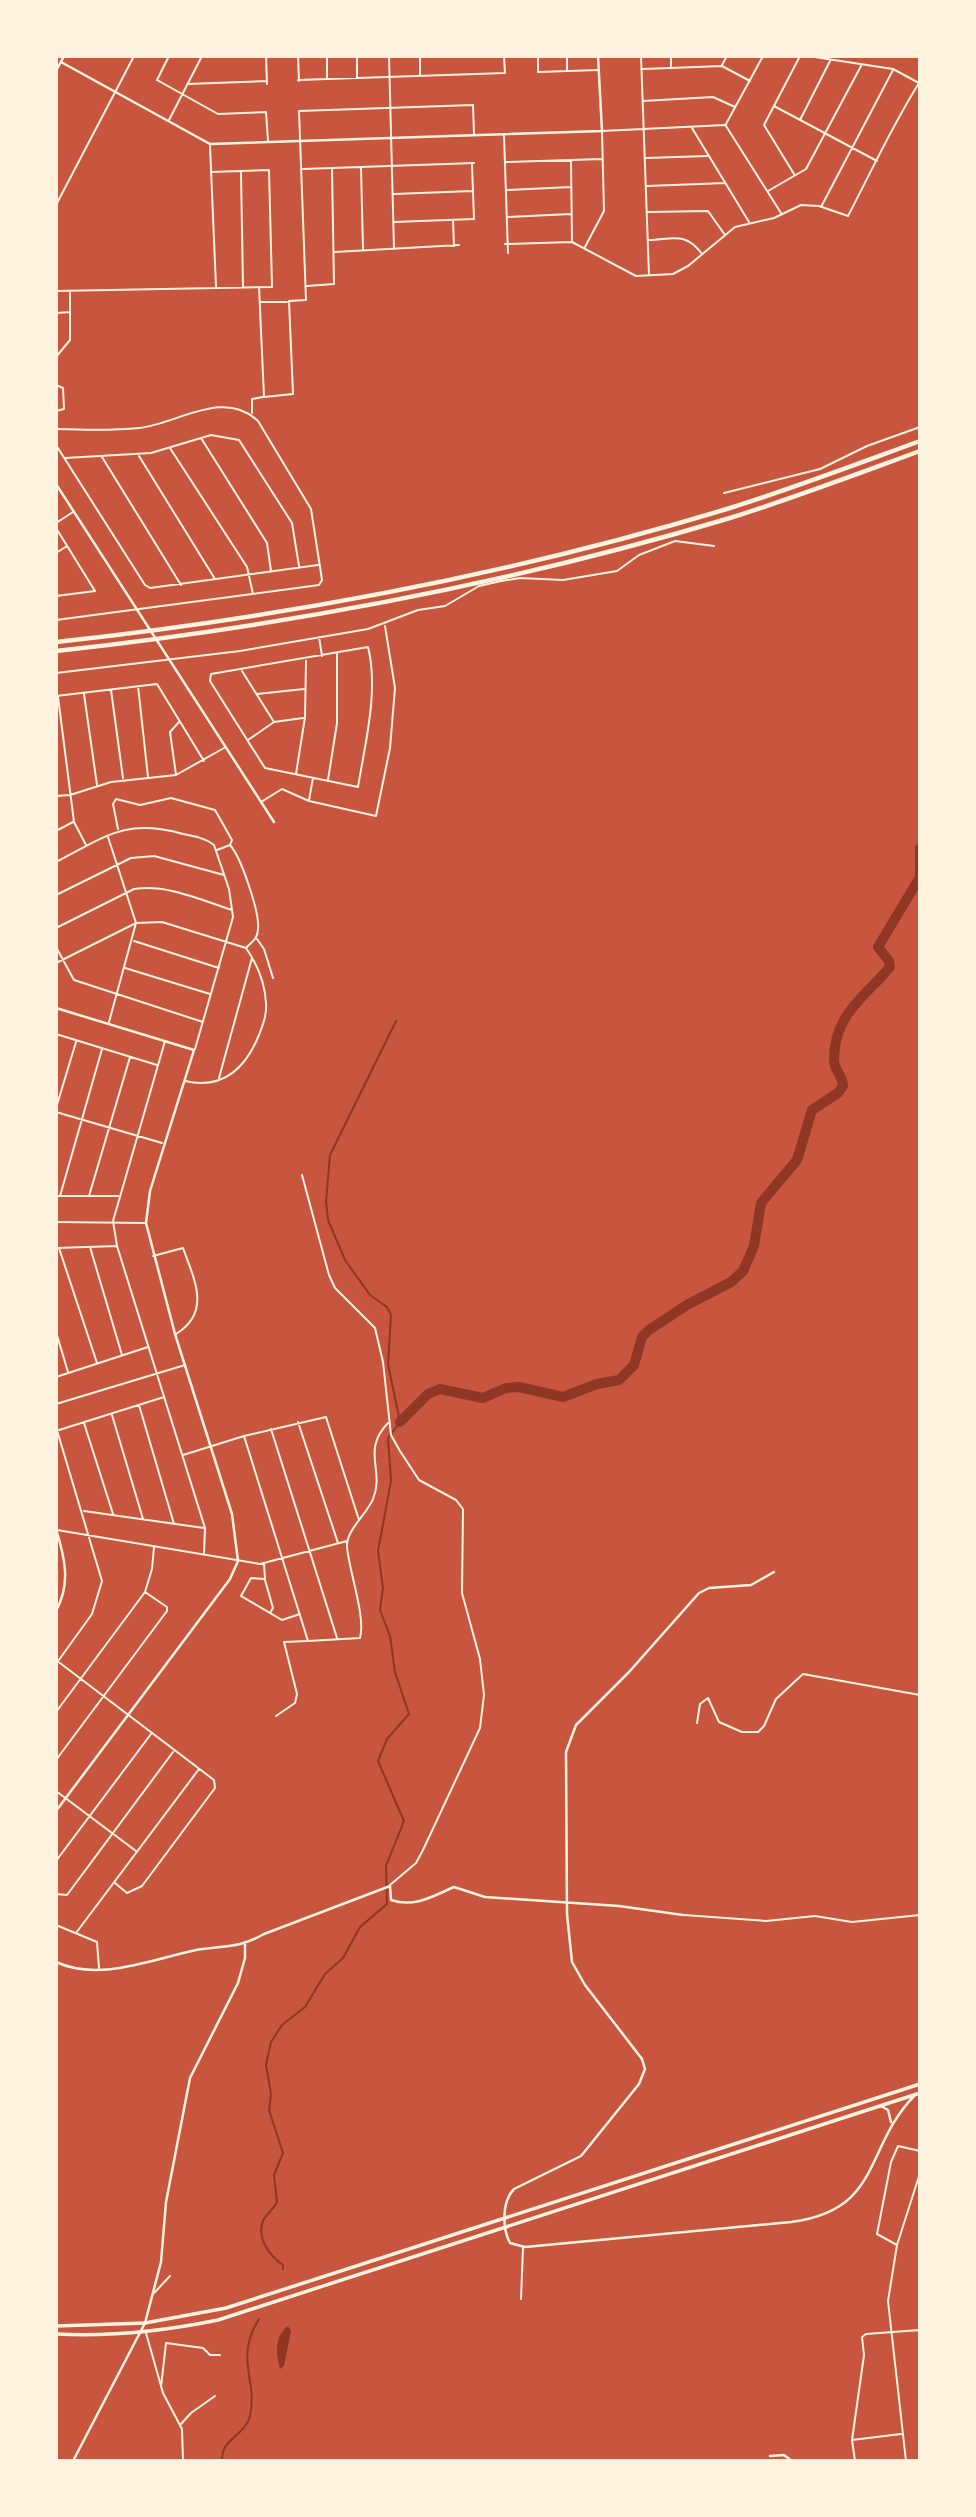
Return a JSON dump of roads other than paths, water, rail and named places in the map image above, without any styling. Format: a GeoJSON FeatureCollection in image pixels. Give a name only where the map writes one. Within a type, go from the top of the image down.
{"type":"FeatureCollection","features":[{"type":"Feature","properties":{"kind":"highway"},"geometry":{"type":"LineString","coordinates":[[56,642],[267,615],[474,575],[710,514],[920,441]]}},
{"type":"Feature","properties":{"kind":"highway"},"geometry":{"type":"LineString","coordinates":[[56,651],[269,624],[520,574],[731,517],[920,451]]}},
{"type":"Feature","properties":{"kind":"highway"},"geometry":{"type":"LineString","coordinates":[[56,2326],[145,2323],[226,2308],[920,2084]]}},
{"type":"Feature","properties":{"kind":"highway"},"geometry":{"type":"LineString","coordinates":[[56,2334],[143,2332],[218,2320],[917,2094]]}},
{"type":"Feature","properties":{"kind":"street"},"geometry":{"type":"LineString","coordinates":[[56,71],[64,56]]}},
{"type":"Feature","properties":{"kind":"street"},"geometry":{"type":"LineString","coordinates":[[56,205],[134,56]]}},
{"type":"Feature","properties":{"kind":"street"},"geometry":{"type":"LineString","coordinates":[[169,120],[201,57],[230,56]]}},
{"type":"Feature","properties":{"kind":"street"},"geometry":{"type":"LineString","coordinates":[[187,84],[267,83],[266,56]]}},
{"type":"Feature","properties":{"kind":"street"},"geometry":{"type":"LineString","coordinates":[[298,56],[299,81],[505,73],[504,56]]}},
{"type":"Feature","properties":{"kind":"street"},"geometry":{"type":"LineString","coordinates":[[327,56],[327,79]]}},
{"type":"Feature","properties":{"kind":"street"},"geometry":{"type":"LineString","coordinates":[[356,56],[357,78]]}},
{"type":"Feature","properties":{"kind":"street"},"geometry":{"type":"LineString","coordinates":[[389,56],[394,249]]}},
{"type":"Feature","properties":{"kind":"street"},"geometry":{"type":"LineString","coordinates":[[420,56],[421,76]]}},
{"type":"Feature","properties":{"kind":"street"},"geometry":{"type":"LineString","coordinates":[[538,56],[538,72],[599,70]]}},
{"type":"Feature","properties":{"kind":"street"},"geometry":{"type":"LineString","coordinates":[[567,56],[567,71]]}},
{"type":"Feature","properties":{"kind":"street"},"geometry":{"type":"LineString","coordinates":[[584,248],[604,211],[598,56]]}},
{"type":"Feature","properties":{"kind":"street"},"geometry":{"type":"LineString","coordinates":[[641,56],[649,275]]}},
{"type":"Feature","properties":{"kind":"street"},"geometry":{"type":"LineString","coordinates":[[671,56],[671,68]]}},
{"type":"Feature","properties":{"kind":"street"},"geometry":{"type":"LineString","coordinates":[[722,66],[727,56]]}},
{"type":"Feature","properties":{"kind":"street"},"geometry":{"type":"LineString","coordinates":[[726,125],[763,56]]}},
{"type":"Feature","properties":{"kind":"street"},"geometry":{"type":"LineString","coordinates":[[794,176],[764,125],[800,56]]}},
{"type":"Feature","properties":{"kind":"street"},"geometry":{"type":"LineString","coordinates":[[507,244],[572,242],[636,276],[649,275],[682,271],[735,228],[782,214],[800,205],[821,206],[848,216],[887,142],[889,130],[919,83],[893,69],[808,56]]}},
{"type":"Feature","properties":{"kind":"street"},"geometry":{"type":"LineString","coordinates":[[167,57],[157,80],[218,114],[266,112],[268,142]]}},
{"type":"Feature","properties":{"kind":"street"},"geometry":{"type":"LineString","coordinates":[[56,60],[210,144],[726,125]]}},
{"type":"Feature","properties":{"kind":"street"},"geometry":{"type":"LineString","coordinates":[[800,120],[831,60]]}},
{"type":"Feature","properties":{"kind":"street"},"geometry":{"type":"LineString","coordinates":[[768,191],[806,169],[861,65]]}},
{"type":"Feature","properties":{"kind":"street"},"geometry":{"type":"LineString","coordinates":[[642,69],[722,66],[750,80]]}},
{"type":"Feature","properties":{"kind":"street"},"geometry":{"type":"LineString","coordinates":[[821,206],[893,69]]}},
{"type":"Feature","properties":{"kind":"street"},"geometry":{"type":"LineString","coordinates":[[642,101],[713,97],[735,107]]}},
{"type":"Feature","properties":{"kind":"street"},"geometry":{"type":"LineString","coordinates":[[260,302],[306,300],[299,111],[473,105],[474,135]]}},
{"type":"Feature","properties":{"kind":"street"},"geometry":{"type":"LineString","coordinates":[[773,106],[877,161]]}},
{"type":"Feature","properties":{"kind":"street"},"geometry":{"type":"LineString","coordinates":[[726,125],[782,214]]}},
{"type":"Feature","properties":{"kind":"street"},"geometry":{"type":"LineString","coordinates":[[691,127],[750,223]]}},
{"type":"Feature","properties":{"kind":"street"},"geometry":{"type":"LineString","coordinates":[[504,134],[508,253]]}},
{"type":"Feature","properties":{"kind":"street"},"geometry":{"type":"LineString","coordinates":[[210,144],[216,288]]}},
{"type":"Feature","properties":{"kind":"street"},"geometry":{"type":"LineString","coordinates":[[645,158],[708,155]]}},
{"type":"Feature","properties":{"kind":"street"},"geometry":{"type":"LineString","coordinates":[[505,162],[603,159]]}},
{"type":"Feature","properties":{"kind":"street"},"geometry":{"type":"LineString","coordinates":[[571,160],[572,242]]}},
{"type":"Feature","properties":{"kind":"street"},"geometry":{"type":"LineString","coordinates":[[302,169],[473,163],[474,219],[393,222]]}},
{"type":"Feature","properties":{"kind":"street"},"geometry":{"type":"LineString","coordinates":[[361,168],[363,250]]}},
{"type":"Feature","properties":{"kind":"street"},"geometry":{"type":"LineString","coordinates":[[305,286],[334,284],[332,169]]}},
{"type":"Feature","properties":{"kind":"street"},"geometry":{"type":"LineString","coordinates":[[56,291],[272,287],[269,170],[211,172]]}},
{"type":"Feature","properties":{"kind":"street"},"geometry":{"type":"LineString","coordinates":[[241,171],[243,288]]}},
{"type":"Feature","properties":{"kind":"street"},"geometry":{"type":"LineString","coordinates":[[646,186],[725,183]]}},
{"type":"Feature","properties":{"kind":"street"},"geometry":{"type":"LineString","coordinates":[[506,190],[572,187]]}},
{"type":"Feature","properties":{"kind":"street"},"geometry":{"type":"LineString","coordinates":[[393,194],[473,191]]}},
{"type":"Feature","properties":{"kind":"street"},"geometry":{"type":"LineString","coordinates":[[647,212],[708,211],[726,236]]}},
{"type":"Feature","properties":{"kind":"street"},"geometry":{"type":"LineString","coordinates":[[507,217],[572,214]]}},
{"type":"Feature","properties":{"kind":"street"},"geometry":{"type":"LineString","coordinates":[[453,220],[454,247]]}},
{"type":"Feature","properties":{"kind":"street"},"geometry":{"type":"LineString","coordinates":[[648,240],[686,238],[693,241],[702,254]]}},
{"type":"Feature","properties":{"kind":"street"},"geometry":{"type":"LineString","coordinates":[[334,252],[459,245]]}},
{"type":"Feature","properties":{"kind":"street"},"geometry":{"type":"LineString","coordinates":[[259,288],[264,397]]}},
{"type":"Feature","properties":{"kind":"street"},"geometry":{"type":"LineString","coordinates":[[56,357],[70,340],[70,292]]}},
{"type":"Feature","properties":{"kind":"street"},"geometry":{"type":"LineString","coordinates":[[253,415],[252,399],[293,394],[289,302]]}},
{"type":"Feature","properties":{"kind":"street"},"geometry":{"type":"LineString","coordinates":[[56,313],[71,312]]}},
{"type":"Feature","properties":{"kind":"street"},"geometry":{"type":"LineString","coordinates":[[56,385],[63,388],[64,409],[56,411]]}},
{"type":"Feature","properties":{"kind":"street"},"geometry":{"type":"LineString","coordinates":[[56,429],[141,428],[202,408],[247,411],[253,415],[311,509],[322,584],[56,620]]}},
{"type":"Feature","properties":{"kind":"street"},"geometry":{"type":"LineString","coordinates":[[724,493],[820,469],[867,446],[920,427]]}},
{"type":"Feature","properties":{"kind":"street"},"geometry":{"type":"LineString","coordinates":[[64,458],[139,454],[211,435],[239,439],[292,523],[299,568]]}},
{"type":"Feature","properties":{"kind":"street"},"geometry":{"type":"LineString","coordinates":[[201,438],[267,543],[271,572]]}},
{"type":"Feature","properties":{"kind":"street"},"geometry":{"type":"LineString","coordinates":[[56,445],[145,585],[153,589],[320,565]]}},
{"type":"Feature","properties":{"kind":"street"},"geometry":{"type":"LineString","coordinates":[[170,447],[247,567],[253,595]]}},
{"type":"Feature","properties":{"kind":"street"},"geometry":{"type":"LineString","coordinates":[[139,454],[216,580]]}},
{"type":"Feature","properties":{"kind":"street"},"geometry":{"type":"LineString","coordinates":[[102,456],[181,585]]}},
{"type":"Feature","properties":{"kind":"street"},"geometry":{"type":"LineString","coordinates":[[56,484],[274,822]]}},
{"type":"Feature","properties":{"kind":"street"},"geometry":{"type":"LineString","coordinates":[[56,523],[74,511]]}},
{"type":"Feature","properties":{"kind":"street"},"geometry":{"type":"LineString","coordinates":[[56,528],[95,590],[57,596],[56,588]]}},
{"type":"Feature","properties":{"kind":"street"},"geometry":{"type":"LineString","coordinates":[[56,673],[171,659],[385,625],[418,610],[445,606],[479,586],[520,578],[563,580],[618,570],[639,555],[675,541],[714,546]]}},
{"type":"Feature","properties":{"kind":"street"},"geometry":{"type":"LineString","coordinates":[[56,553],[68,545]]}},
{"type":"Feature","properties":{"kind":"street"},"geometry":{"type":"LineString","coordinates":[[261,802],[282,789],[309,801],[376,816],[390,748],[395,688],[385,625]]}},
{"type":"Feature","properties":{"kind":"street"},"geometry":{"type":"LineString","coordinates":[[319,637],[323,657]]}},
{"type":"Feature","properties":{"kind":"street"},"geometry":{"type":"LineString","coordinates":[[368,647],[371,661],[368,717],[358,787],[265,768],[209,681],[211,674],[337,654],[368,647]]}},
{"type":"Feature","properties":{"kind":"street"},"geometry":{"type":"LineString","coordinates":[[328,781],[337,723],[337,654]]}},
{"type":"Feature","properties":{"kind":"street"},"geometry":{"type":"LineString","coordinates":[[296,775],[304,717],[306,660]]}},
{"type":"Feature","properties":{"kind":"street"},"geometry":{"type":"LineString","coordinates":[[242,670],[274,722]]}},
{"type":"Feature","properties":{"kind":"street"},"geometry":{"type":"LineString","coordinates":[[86,846],[74,822],[57,696],[157,684],[204,761]]}},
{"type":"Feature","properties":{"kind":"street"},"geometry":{"type":"LineString","coordinates":[[138,686],[148,778]]}},
{"type":"Feature","properties":{"kind":"street"},"geometry":{"type":"LineString","coordinates":[[111,689],[123,781]]}},
{"type":"Feature","properties":{"kind":"street"},"geometry":{"type":"LineString","coordinates":[[256,694],[305,689]]}},
{"type":"Feature","properties":{"kind":"street"},"geometry":{"type":"LineString","coordinates":[[84,693],[97,786]]}},
{"type":"Feature","properties":{"kind":"street"},"geometry":{"type":"LineString","coordinates":[[247,741],[274,722],[304,717]]}},
{"type":"Feature","properties":{"kind":"street"},"geometry":{"type":"LineString","coordinates":[[176,775],[170,732],[180,721]]}},
{"type":"Feature","properties":{"kind":"street"},"geometry":{"type":"LineString","coordinates":[[56,796],[123,781],[176,775],[225,748]]}},
{"type":"Feature","properties":{"kind":"street"},"geometry":{"type":"LineString","coordinates":[[309,801],[313,778]]}},
{"type":"Feature","properties":{"kind":"street"},"geometry":{"type":"LineString","coordinates":[[118,830],[113,804],[116,799],[140,805],[171,798],[215,810],[232,841],[230,845],[244,867],[259,926],[256,938],[246,948]]}},
{"type":"Feature","properties":{"kind":"street"},"geometry":{"type":"LineString","coordinates":[[56,831],[74,822]]}},
{"type":"Feature","properties":{"kind":"street"},"geometry":{"type":"LineString","coordinates":[[56,862],[118,830],[156,826],[209,841],[225,875],[233,910],[227,940],[150,1191],[146,1223],[175,1334],[233,1514],[238,1561],[230,1579],[56,1811]]}},
{"type":"Feature","properties":{"kind":"street"},"geometry":{"type":"LineString","coordinates":[[108,836],[136,923],[109,1023]]}},
{"type":"Feature","properties":{"kind":"street"},"geometry":{"type":"LineString","coordinates":[[216,851],[230,845]]}},
{"type":"Feature","properties":{"kind":"street"},"geometry":{"type":"LineString","coordinates":[[56,895],[117,863],[155,856],[225,875]]}},
{"type":"Feature","properties":{"kind":"street"},"geometry":{"type":"LineString","coordinates":[[56,928],[145,887],[161,889],[233,910]]}},
{"type":"Feature","properties":{"kind":"street"},"geometry":{"type":"LineString","coordinates":[[56,963],[136,923],[162,922],[246,948],[253,957],[261,978],[266,1017],[247,1061],[237,1071],[218,1079],[199,1084],[184,1081]]}},
{"type":"Feature","properties":{"kind":"street"},"geometry":{"type":"LineString","coordinates":[[256,938],[264,949],[273,978]]}},
{"type":"Feature","properties":{"kind":"street"},"geometry":{"type":"LineString","coordinates":[[133,941],[219,968]]}},
{"type":"Feature","properties":{"kind":"street"},"geometry":{"type":"LineString","coordinates":[[56,947],[74,980],[203,1022]]}},
{"type":"Feature","properties":{"kind":"street"},"geometry":{"type":"LineString","coordinates":[[218,1079],[253,957]]}},
{"type":"Feature","properties":{"kind":"street"},"geometry":{"type":"LineString","coordinates":[[125,968],[211,994]]}},
{"type":"Feature","properties":{"kind":"street"},"geometry":{"type":"LineString","coordinates":[[56,1008],[194,1050]]}},
{"type":"Feature","properties":{"kind":"street"},"geometry":{"type":"LineString","coordinates":[[56,1034],[158,1065]]}},
{"type":"Feature","properties":{"kind":"street"},"geometry":{"type":"LineString","coordinates":[[165,1040],[113,1221],[117,1246],[205,1528],[204,1554]]}},
{"type":"Feature","properties":{"kind":"street"},"geometry":{"type":"LineString","coordinates":[[77,1041],[56,1110],[164,1144]]}},
{"type":"Feature","properties":{"kind":"street"},"geometry":{"type":"LineString","coordinates":[[102,1049],[58,1196],[119,1196]]}},
{"type":"Feature","properties":{"kind":"street"},"geometry":{"type":"LineString","coordinates":[[89,1196],[130,1057]]}},
{"type":"Feature","properties":{"kind":"street"},"geometry":{"type":"LineString","coordinates":[[56,1962],[65,1966],[99,1969],[136,1964],[200,1949],[245,1945],[264,1934],[390,1886],[416,1863],[438,1823],[480,1728],[484,1695],[478,1646],[462,1593],[463,1509],[456,1500],[419,1480],[396,1443],[389,1422],[379,1340],[375,1328],[335,1288],[329,1275],[302,1175]]}},
{"type":"Feature","properties":{"kind":"street"},"geometry":{"type":"LineString","coordinates":[[56,1222],[146,1223]]}},
{"type":"Feature","properties":{"kind":"street"},"geometry":{"type":"LineString","coordinates":[[97,1363],[58,1248],[117,1246]]}},
{"type":"Feature","properties":{"kind":"street"},"geometry":{"type":"LineString","coordinates":[[90,1247],[122,1355]]}},
{"type":"Feature","properties":{"kind":"street"},"geometry":{"type":"LineString","coordinates":[[153,1256],[183,1248],[194,1277],[199,1307],[189,1326],[175,1334]]}},
{"type":"Feature","properties":{"kind":"street"},"geometry":{"type":"LineString","coordinates":[[56,1332],[69,1373]]}},
{"type":"Feature","properties":{"kind":"street"},"geometry":{"type":"LineString","coordinates":[[56,1377],[149,1347]]}},
{"type":"Feature","properties":{"kind":"street"},"geometry":{"type":"LineString","coordinates":[[56,1404],[186,1364]]}},
{"type":"Feature","properties":{"kind":"street"},"geometry":{"type":"LineString","coordinates":[[115,1883],[127,1893],[142,1886],[215,1788],[214,1780],[57,1662],[92,1614],[102,1581],[91,1536],[57,1428],[165,1397]]}},
{"type":"Feature","properties":{"kind":"street"},"geometry":{"type":"LineString","coordinates":[[139,1405],[174,1524]]}},
{"type":"Feature","properties":{"kind":"street"},"geometry":{"type":"LineString","coordinates":[[112,1414],[143,1519]]}},
{"type":"Feature","properties":{"kind":"street"},"geometry":{"type":"LineString","coordinates":[[183,1455],[244,1436],[326,1417],[359,1521]]}},
{"type":"Feature","properties":{"kind":"street"},"geometry":{"type":"LineString","coordinates":[[84,1422],[113,1515]]}},
{"type":"Feature","properties":{"kind":"street"},"geometry":{"type":"LineString","coordinates":[[298,1422],[339,1544]]}},
{"type":"Feature","properties":{"kind":"street"},"geometry":{"type":"LineString","coordinates":[[56,1611],[66,1582],[63,1550],[56,1530],[264,1563],[347,1541],[373,1499],[377,1481],[372,1453],[377,1437],[389,1422]]}},
{"type":"Feature","properties":{"kind":"street"},"geometry":{"type":"LineString","coordinates":[[271,1429],[312,1552],[337,1639]]}},
{"type":"Feature","properties":{"kind":"street"},"geometry":{"type":"LineString","coordinates":[[244,1436],[285,1559],[308,1641]]}},
{"type":"Feature","properties":{"kind":"street"},"geometry":{"type":"LineString","coordinates":[[83,1511],[205,1528]]}},
{"type":"Feature","properties":{"kind":"street"},"geometry":{"type":"LineString","coordinates":[[276,1716],[295,1703],[297,1694],[286,1662],[284,1642],[360,1638],[362,1635],[347,1541]]}},
{"type":"Feature","properties":{"kind":"street"},"geometry":{"type":"LineString","coordinates":[[56,1712],[145,1592],[152,1569],[154,1546]]}},
{"type":"Feature","properties":{"kind":"street"},"geometry":{"type":"LineString","coordinates":[[264,1563],[265,1579],[273,1608],[270,1613]]}},
{"type":"Feature","properties":{"kind":"street"},"geometry":{"type":"LineString","coordinates":[[774,1572],[751,1584],[709,1588],[699,1593],[629,1672],[576,1725],[566,1752],[567,1914],[572,1962],[585,1985],[642,2059],[645,2068],[639,2084],[581,2156],[514,2189],[507,2196],[504,2202],[510,2243],[523,2247],[808,2220],[842,2205],[862,2187],[890,2126],[917,2094]]}},
{"type":"Feature","properties":{"kind":"street"},"geometry":{"type":"LineString","coordinates":[[265,1579],[251,1578],[242,1596],[282,1620],[301,1614]]}},
{"type":"Feature","properties":{"kind":"street"},"geometry":{"type":"LineString","coordinates":[[56,1760],[167,1611],[167,1607],[145,1592]]}},
{"type":"Feature","properties":{"kind":"street"},"geometry":{"type":"LineString","coordinates":[[697,1723],[700,1704],[708,1698],[719,1722],[742,1732],[758,1732],[764,1726],[775,1699],[803,1674],[920,1695]]}},
{"type":"Feature","properties":{"kind":"street"},"geometry":{"type":"LineString","coordinates":[[56,1861],[151,1733]]}},
{"type":"Feature","properties":{"kind":"street"},"geometry":{"type":"LineString","coordinates":[[56,1894],[67,1895],[174,1751]]}},
{"type":"Feature","properties":{"kind":"street"},"geometry":{"type":"LineString","coordinates":[[76,1933],[199,1769]]}},
{"type":"Feature","properties":{"kind":"street"},"geometry":{"type":"LineString","coordinates":[[56,1791],[136,1851]]}},
{"type":"Feature","properties":{"kind":"street"},"geometry":{"type":"LineString","coordinates":[[390,1886],[391,1900],[399,1902],[436,1897],[454,1887],[485,1897],[619,1906],[682,1915],[766,1921],[815,1916],[852,1922],[920,1915]]}},
{"type":"Feature","properties":{"kind":"street"},"geometry":{"type":"LineString","coordinates":[[56,1925],[97,1942],[99,1969]]}},
{"type":"Feature","properties":{"kind":"street"},"geometry":{"type":"LineString","coordinates":[[73,2461],[143,2332],[161,2262],[166,2202],[190,2078],[238,1983],[245,1958],[245,1945]]}},
{"type":"Feature","properties":{"kind":"street"},"geometry":{"type":"LineString","coordinates":[[881,2106],[891,2116],[890,2126]]}},
{"type":"Feature","properties":{"kind":"street"},"geometry":{"type":"LineString","coordinates":[[897,2245],[879,2238],[877,2234],[891,2162],[898,2146],[920,2151]]}},
{"type":"Feature","properties":{"kind":"street"},"geometry":{"type":"LineString","coordinates":[[906,2461],[889,2332],[888,2293],[897,2245],[920,2173]]}},
{"type":"Feature","properties":{"kind":"street"},"geometry":{"type":"LineString","coordinates":[[520,2299],[523,2247]]}},
{"type":"Feature","properties":{"kind":"street"},"geometry":{"type":"LineString","coordinates":[[153,2294],[170,2276]]}},
{"type":"Feature","properties":{"kind":"street"},"geometry":{"type":"LineString","coordinates":[[855,2461],[852,2440],[864,2356],[863,2337],[920,2330]]}},
{"type":"Feature","properties":{"kind":"street"},"geometry":{"type":"LineString","coordinates":[[143,2332],[161,2388],[180,2425],[184,2444],[183,2461]]}},
{"type":"Feature","properties":{"kind":"street"},"geometry":{"type":"LineString","coordinates":[[161,2388],[166,2343],[203,2348],[210,2356],[220,2355]]}},
{"type":"Feature","properties":{"kind":"street"},"geometry":{"type":"LineString","coordinates":[[180,2425],[191,2413],[215,2396]]}},
{"type":"Feature","properties":{"kind":"street"},"geometry":{"type":"LineString","coordinates":[[852,2440],[902,2434]]}},
{"type":"Feature","properties":{"kind":"street"},"geometry":{"type":"LineString","coordinates":[[770,2456],[784,2455],[792,2461]]}},
{"type":"Feature","properties":{"kind":"waterway"},"geometry":{"type":"LineString","coordinates":[[400,1422],[428,1394],[440,1389],[483,1398],[506,1388],[519,1387],[563,1397],[597,1384],[619,1380],[634,1365],[642,1337],[649,1330],[687,1305],[731,1282],[743,1271],[754,1246],[761,1203],[797,1160],[812,1110],[838,1093],[843,1086],[834,1060],[839,1030],[852,1008],[890,967],[889,961],[878,947],[920,877],[920,848]]}},
{"type":"Feature","properties":{"kind":"waterway"},"geometry":{"type":"LineString","coordinates":[[283,2269],[283,2265],[265,2246],[261,2234],[263,2221],[277,2202],[274,2175],[283,2153],[269,2110],[271,2094],[266,2065],[271,2042],[282,2025],[305,2007],[325,1974],[343,1958],[360,1927],[387,1904],[386,1866],[404,1821],[378,1761],[387,1739],[409,1714],[395,1672],[390,1636],[380,1610],[383,1588],[378,1551],[391,1481],[388,1438],[400,1422],[388,1364],[391,1315],[387,1307],[370,1295],[345,1260],[328,1220],[326,1202],[330,1155],[396,1021]]}},
{"type":"Feature","properties":{"kind":"waterway"},"geometry":{"type":"LineString","coordinates":[[222,2461],[225,2447],[250,2416],[252,2403],[248,2346],[259,2319]]}}]}
